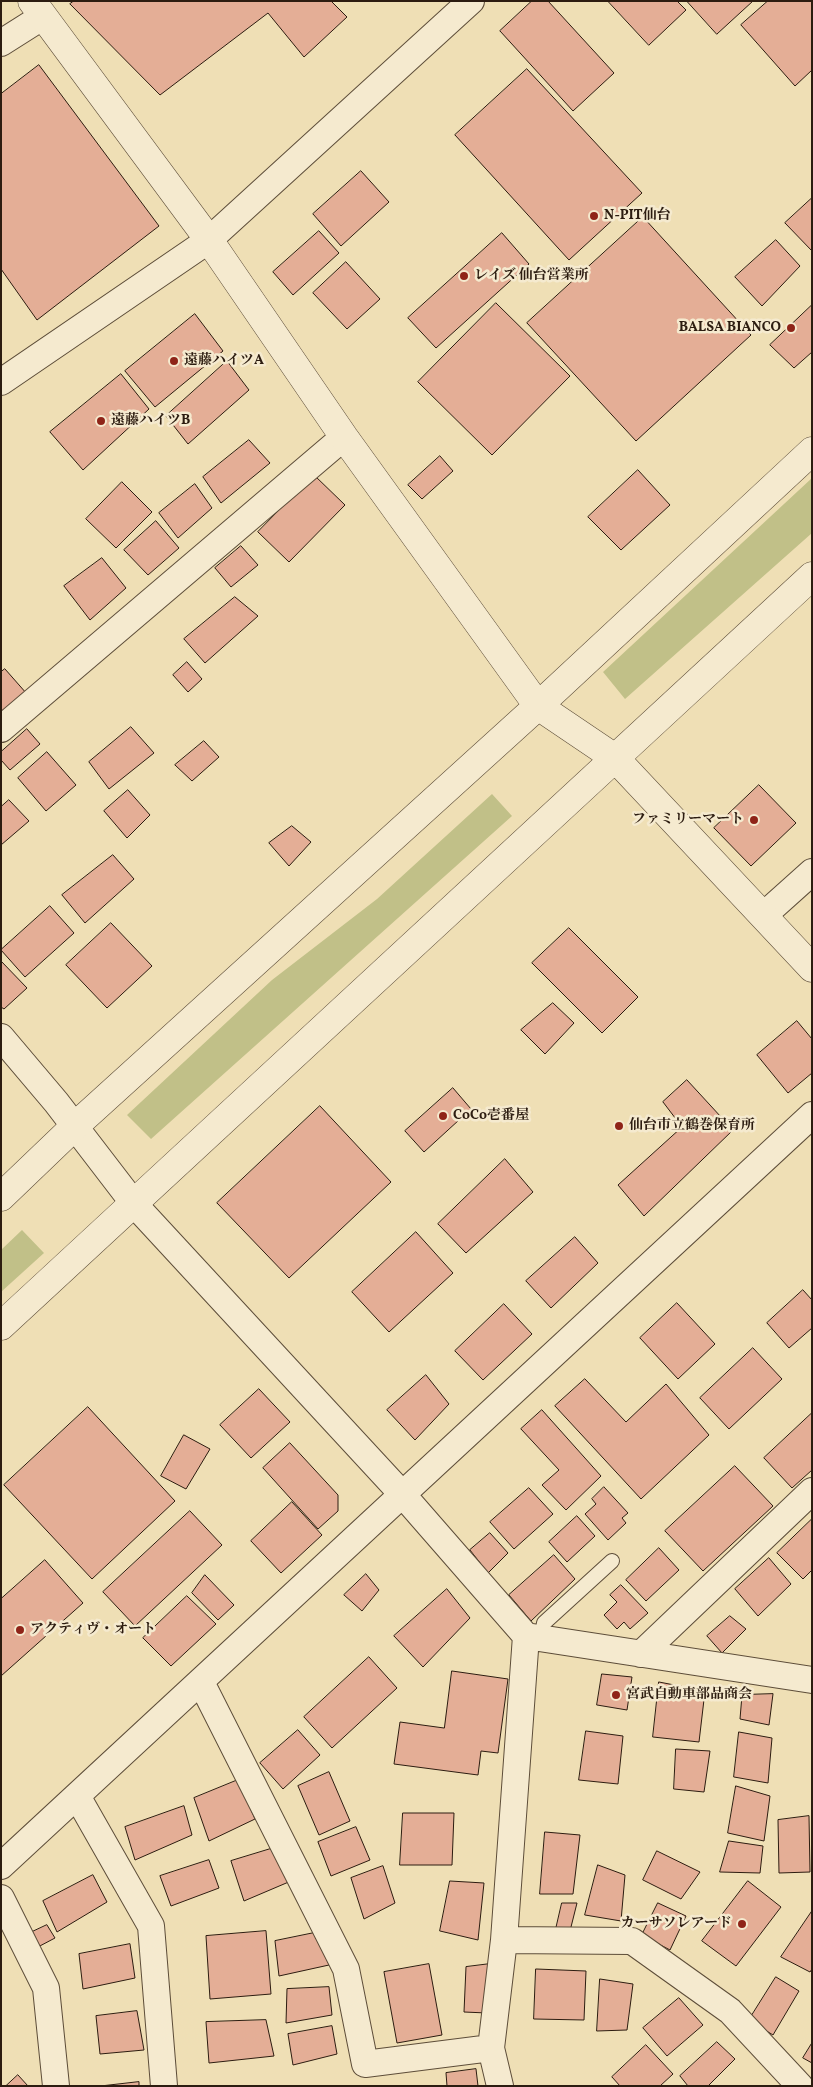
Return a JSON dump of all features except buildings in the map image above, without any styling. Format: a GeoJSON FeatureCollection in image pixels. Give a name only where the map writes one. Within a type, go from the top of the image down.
{"type":"FeatureCollection","features":[{"type":"Feature","properties":{"kind":"street"},"geometry":{"type":"LineString","coordinates":[[1,382],[209,240],[471,1]]}},
{"type":"Feature","properties":{"kind":"street"},"geometry":{"type":"LineString","coordinates":[[1,43],[37,9],[209,240],[344,437],[538,706],[615,758],[812,968]]}},
{"type":"Feature","properties":{"kind":"street"},"geometry":{"type":"LineString","coordinates":[[1,729],[344,437]]}},
{"type":"Feature","properties":{"kind":"street"},"geometry":{"type":"LineString","coordinates":[[1,1197],[75,1126],[538,706],[812,451]]}},
{"type":"Feature","properties":{"kind":"street"},"geometry":{"type":"LineString","coordinates":[[1,1326],[812,576]]}},
{"type":"Feature","properties":{"kind":"street"},"geometry":{"type":"LineString","coordinates":[[764,916],[812,872]]}},
{"type":"Feature","properties":{"kind":"street"},"geometry":{"type":"LineString","coordinates":[[1,1037],[75,1126],[135,1204],[533,1637],[812,1680]]}},
{"type":"Feature","properties":{"kind":"street"},"geometry":{"type":"LineString","coordinates":[[1,1866],[812,1115]]}},
{"type":"Feature","properties":{"kind":"street"},"geometry":{"type":"LineString","coordinates":[[641,1654],[812,1491]]}},
{"type":"Feature","properties":{"kind":"street"},"geometry":{"type":"LineString","coordinates":[[500,2086],[491,2048],[504,1940],[533,1637]]}},
{"type":"Feature","properties":{"kind":"street"},"geometry":{"type":"LineString","coordinates":[[201,1682],[346,1969],[365,2064],[491,2048]]}},
{"type":"Feature","properties":{"kind":"street"},"geometry":{"type":"LineString","coordinates":[[77,1796],[151,1926],[164,2086]]}},
{"type":"Feature","properties":{"kind":"street"},"geometry":{"type":"LineString","coordinates":[[1,1898],[46,1988],[56,2086]]}},
{"type":"Feature","properties":{"kind":"street"},"geometry":{"type":"LineString","coordinates":[[504,1940],[632,1941],[730,2011],[800,2086]]}},
{"type":"Feature","properties":{"kind":"lane"},"geometry":{"type":"LineString","coordinates":[[533,1637],[544,1623],[612,1561]]}},
{"type":"Feature","properties":{"kind":"shaded area"},"geometry":{"type":"Polygon","coordinates":[[[812,478],[812,533],[625,699],[603,672],[812,478]]]}},
{"type":"Feature","properties":{"kind":"shaded area"},"geometry":{"type":"Polygon","coordinates":[[[492,794],[512,816],[151,1139],[127,1115],[272,980],[377,899],[492,794]]]}},
{"type":"Feature","properties":{"kind":"shaded area"},"geometry":{"type":"Polygon","coordinates":[[[22,1230],[44,1253],[1,1292],[1,1250],[22,1230]]]}},
{"type":"Feature","properties":{"kind":"place","name":"N-PIT仙台"},"geometry":{"type":"Point","coordinates":[594,216]}},
{"type":"Feature","properties":{"kind":"place","name":"レイズ 仙台営業所"},"geometry":{"type":"Point","coordinates":[464,276]}},
{"type":"Feature","properties":{"kind":"place","name":"BALSA BIANCO"},"geometry":{"type":"Point","coordinates":[791,328]}},
{"type":"Feature","properties":{"kind":"place","name":"遠藤ハイツA"},"geometry":{"type":"Point","coordinates":[174,361]}},
{"type":"Feature","properties":{"kind":"place","name":"遠藤ハイツB"},"geometry":{"type":"Point","coordinates":[101,421]}},
{"type":"Feature","properties":{"kind":"place","name":"ファミリーマート"},"geometry":{"type":"Point","coordinates":[754,820]}},
{"type":"Feature","properties":{"kind":"place","name":"CoCo壱番屋"},"geometry":{"type":"Point","coordinates":[443,1116]}},
{"type":"Feature","properties":{"kind":"place","name":"仙台市立鶴巻保育所"},"geometry":{"type":"Point","coordinates":[619,1126]}},
{"type":"Feature","properties":{"kind":"place","name":"アクティヴ・オート"},"geometry":{"type":"Point","coordinates":[20,1630]}},
{"type":"Feature","properties":{"kind":"place","name":"宮武自動車部品商会"},"geometry":{"type":"Point","coordinates":[616,1695]}},
{"type":"Feature","properties":{"kind":"place","name":"カーサソレアード"},"geometry":{"type":"Point","coordinates":[742,1924]}}]}
